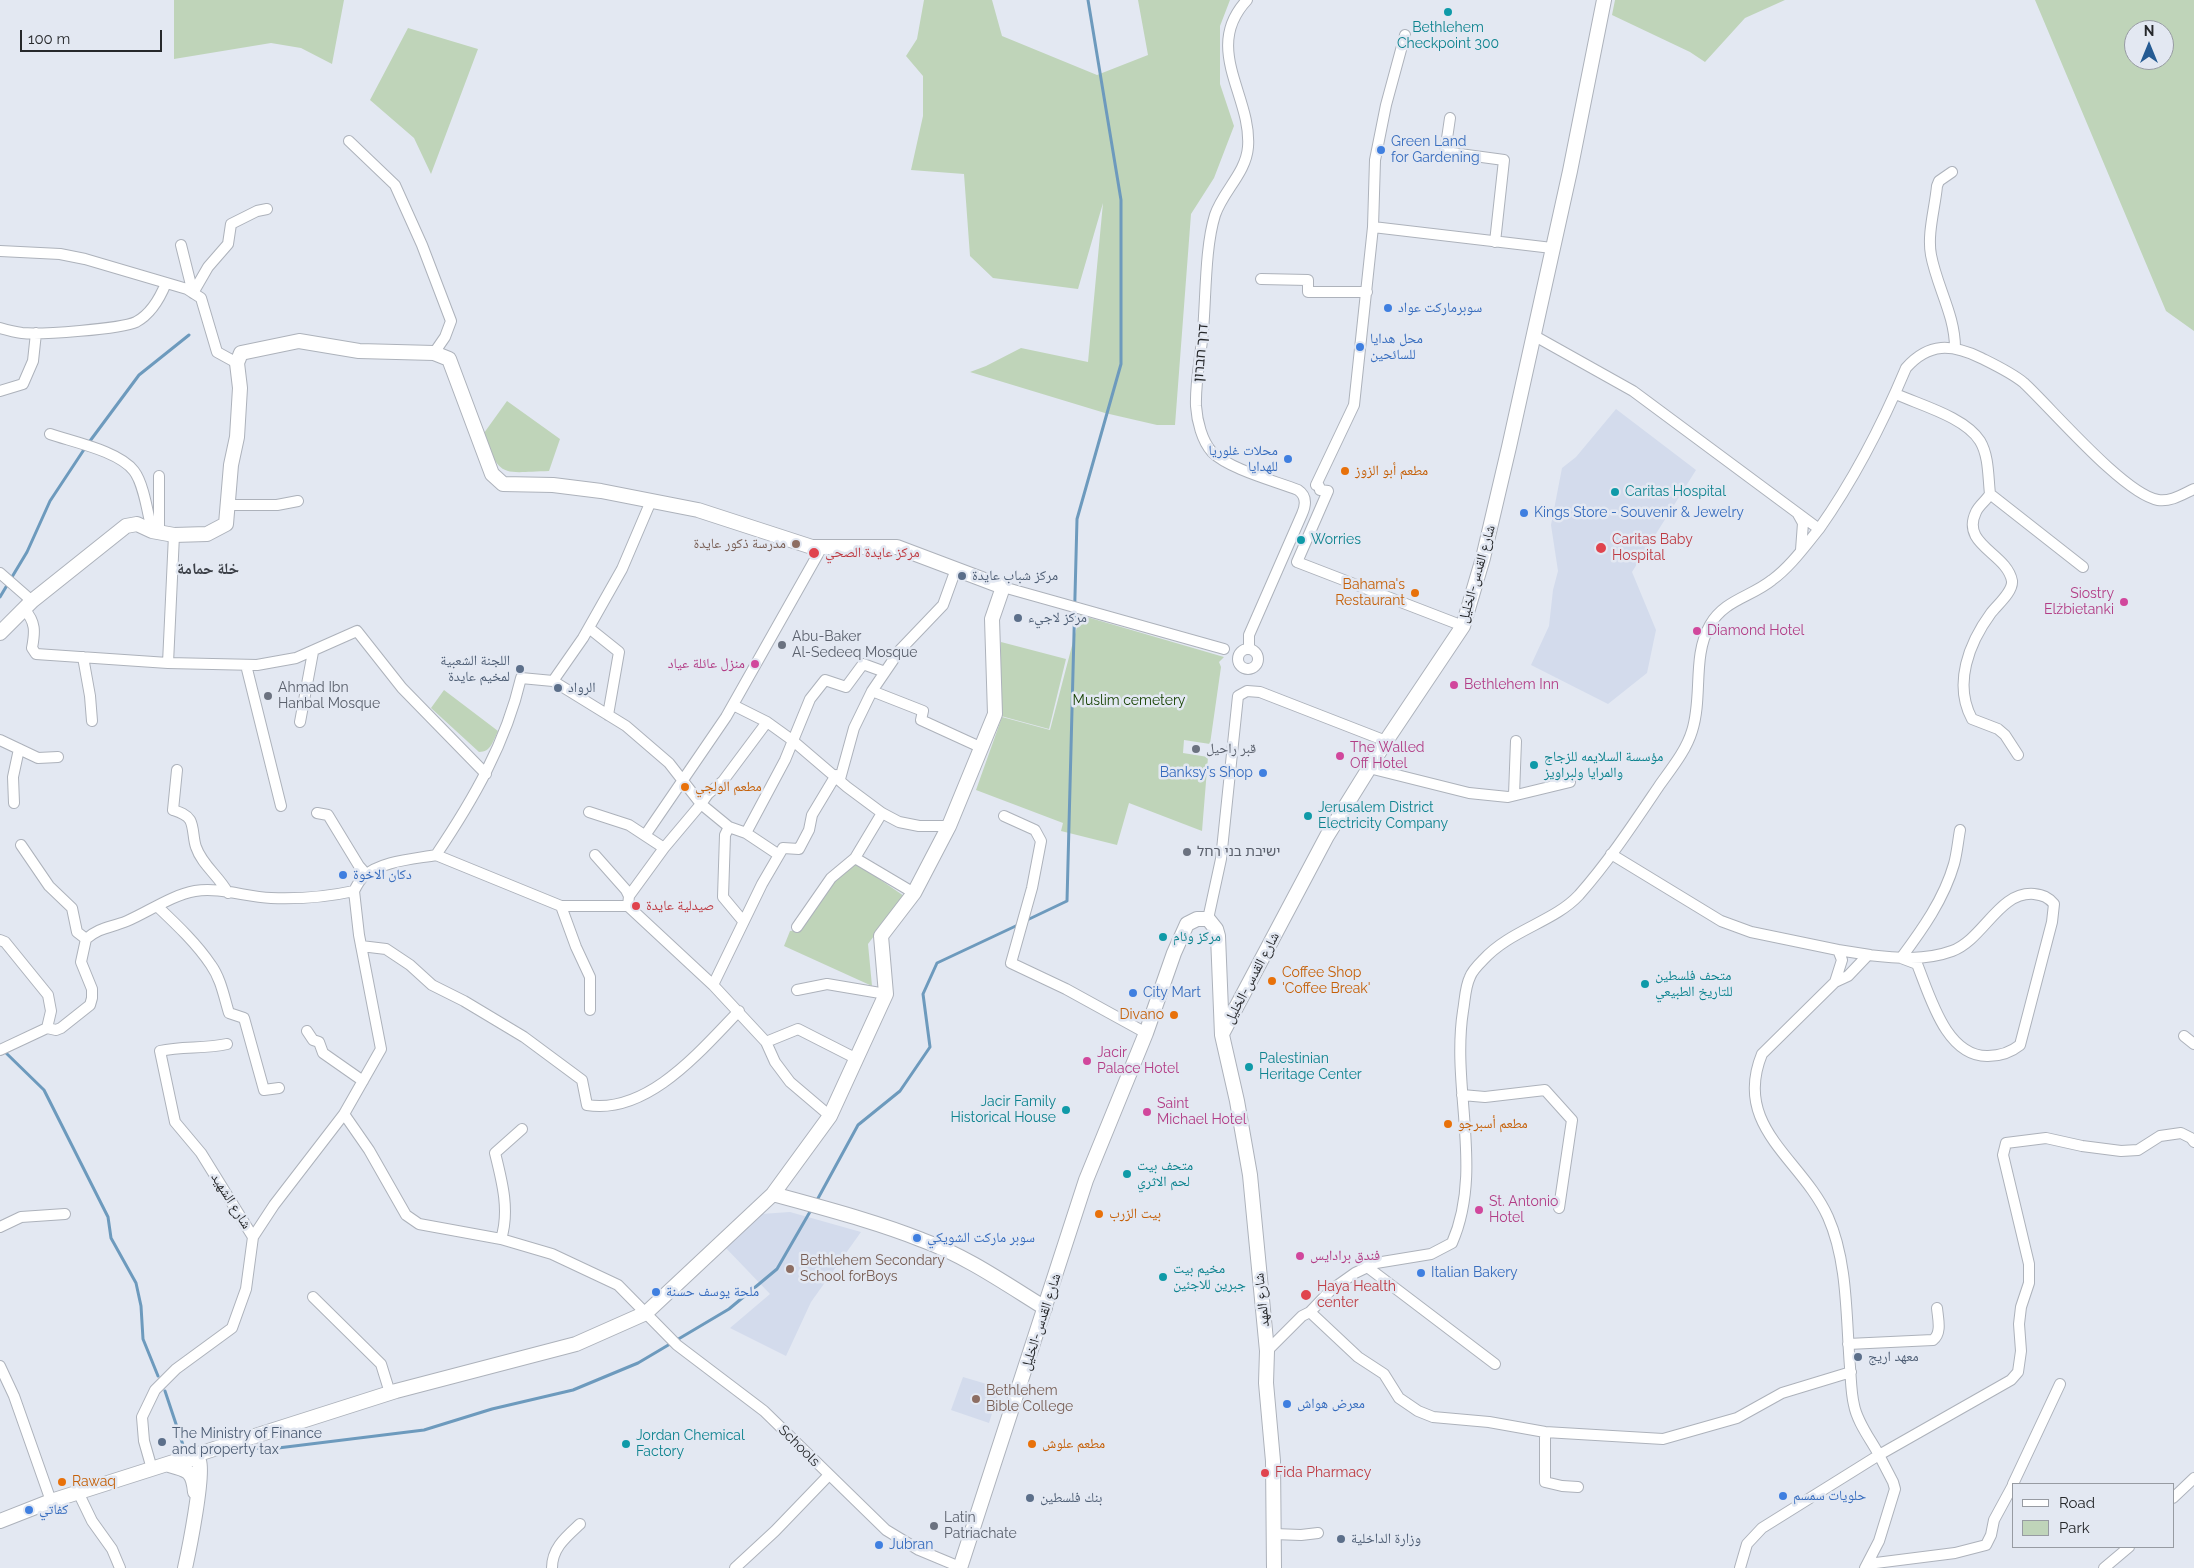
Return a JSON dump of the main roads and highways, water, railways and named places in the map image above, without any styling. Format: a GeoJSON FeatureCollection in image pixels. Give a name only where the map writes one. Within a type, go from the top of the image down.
{"type":"FeatureCollection","features":[{"type":"Feature","properties":{"kind":"waterway"},"geometry":{"type":"LineString","coordinates":[[1025,921],[1067,901],[1077,519],[1121,364],[1121,200],[1088,0]]}},
{"type":"Feature","properties":{"kind":"waterway"},"geometry":{"type":"LineString","coordinates":[[0,597],[27,552],[50,501],[87,445],[139,375],[189,335]]}},
{"type":"Feature","properties":{"kind":"waterway"},"geometry":{"type":"LineString","coordinates":[[816,1202],[858,1125],[900,1091],[930,1047],[923,994],[937,963],[1020,924]]}},
{"type":"Feature","properties":{"kind":"waterway"},"geometry":{"type":"LineString","coordinates":[[4,1051],[44,1090],[108,1217],[111,1238],[136,1283],[141,1306],[143,1339],[158,1376]]}},
{"type":"Feature","properties":{"kind":"waterway"},"geometry":{"type":"LineString","coordinates":[[238,1448],[278,1448],[424,1430],[492,1409],[573,1390],[638,1363],[729,1309],[777,1269],[811,1210]]}},
{"type":"Feature","properties":{"kind":"waterway"},"geometry":{"type":"LineString","coordinates":[[165,1391],[184,1448],[199,1448]]}},
{"type":"Feature","properties":{"kind":"place","name":"Bethlehem Checkpoint 300"},"geometry":{"type":"Point","coordinates":[1448,12]}},
{"type":"Feature","properties":{"kind":"place","name":"Green Land for Gardening"},"geometry":{"type":"Point","coordinates":[1381,150]}},
{"type":"Feature","properties":{"kind":"place","name":"سوبرماركت عواد"},"geometry":{"type":"Point","coordinates":[1388,308]}},
{"type":"Feature","properties":{"kind":"place","name":"محل هدايا للسائحين"},"geometry":{"type":"Point","coordinates":[1360,347]}},
{"type":"Feature","properties":{"kind":"place","name":"محلات غلوريا للهدايا"},"geometry":{"type":"Point","coordinates":[1288,459]}},
{"type":"Feature","properties":{"kind":"place","name":"مطعم أبو الزوز"},"geometry":{"type":"Point","coordinates":[1345,471]}},
{"type":"Feature","properties":{"kind":"place","name":"Caritas Hospital"},"geometry":{"type":"Point","coordinates":[1615,492]}},
{"type":"Feature","properties":{"kind":"place","name":"Kings Store - Souvenir & Jewelry"},"geometry":{"type":"Point","coordinates":[1524,513]}},
{"type":"Feature","properties":{"kind":"place","name":"Worries"},"geometry":{"type":"Point","coordinates":[1301,540]}},
{"type":"Feature","properties":{"kind":"place","name":"مدرسة ذكور عايدة"},"geometry":{"type":"Point","coordinates":[796,544]}},
{"type":"Feature","properties":{"kind":"place","name":"Caritas Baby Hospital"},"geometry":{"type":"Point","coordinates":[1601,548]}},
{"type":"Feature","properties":{"kind":"place","name":"مركز عايدة الصحي"},"geometry":{"type":"Point","coordinates":[814,553]}},
{"type":"Feature","properties":{"kind":"place","name":"مركز شباب عايدة"},"geometry":{"type":"Point","coordinates":[962,576]}},
{"type":"Feature","properties":{"kind":"place","name":"Bahama's Restaurant"},"geometry":{"type":"Point","coordinates":[1415,593]}},
{"type":"Feature","properties":{"kind":"place","name":"Siostry Elżbietanki"},"geometry":{"type":"Point","coordinates":[2124,602]}},
{"type":"Feature","properties":{"kind":"place","name":"مركز لاجيء"},"geometry":{"type":"Point","coordinates":[1018,618]}},
{"type":"Feature","properties":{"kind":"place","name":"Diamond Hotel"},"geometry":{"type":"Point","coordinates":[1697,631]}},
{"type":"Feature","properties":{"kind":"place","name":"Abu-Baker Al-Sedeeq Mosque"},"geometry":{"type":"Point","coordinates":[782,645]}},
{"type":"Feature","properties":{"kind":"place","name":"منزل عائلة عياد"},"geometry":{"type":"Point","coordinates":[755,664]}},
{"type":"Feature","properties":{"kind":"place","name":"اللجنة الشعبية لمخيم عايدة"},"geometry":{"type":"Point","coordinates":[520,669]}},
{"type":"Feature","properties":{"kind":"place","name":"Bethlehem Inn"},"geometry":{"type":"Point","coordinates":[1454,685]}},
{"type":"Feature","properties":{"kind":"place","name":"الرواد"},"geometry":{"type":"Point","coordinates":[558,688]}},
{"type":"Feature","properties":{"kind":"place","name":"Ahmad Ibn Hanbal Mosque"},"geometry":{"type":"Point","coordinates":[268,696]}},
{"type":"Feature","properties":{"kind":"place","name":"قبر راحيل"},"geometry":{"type":"Point","coordinates":[1196,749]}},
{"type":"Feature","properties":{"kind":"place","name":"The Walled Off Hotel"},"geometry":{"type":"Point","coordinates":[1340,756]}},
{"type":"Feature","properties":{"kind":"place","name":"مؤسسة السلايمه للزجاج والمرايا ولبراويز"},"geometry":{"type":"Point","coordinates":[1534,765]}},
{"type":"Feature","properties":{"kind":"place","name":"Banksy's Shop"},"geometry":{"type":"Point","coordinates":[1263,773]}},
{"type":"Feature","properties":{"kind":"place","name":"مطعم الولجي"},"geometry":{"type":"Point","coordinates":[685,787]}},
{"type":"Feature","properties":{"kind":"place","name":"Jerusalem District Electricity Company"},"geometry":{"type":"Point","coordinates":[1308,816]}},
{"type":"Feature","properties":{"kind":"place","name":"ישיבת בני רחל"},"geometry":{"type":"Point","coordinates":[1187,852]}},
{"type":"Feature","properties":{"kind":"place","name":"دكان الاخوة"},"geometry":{"type":"Point","coordinates":[343,875]}},
{"type":"Feature","properties":{"kind":"place","name":"صيدلية عايدة"},"geometry":{"type":"Point","coordinates":[636,906]}},
{"type":"Feature","properties":{"kind":"place","name":"مركز وئام"},"geometry":{"type":"Point","coordinates":[1163,937]}},
{"type":"Feature","properties":{"kind":"place","name":"Coffee Shop 'Coffee Break'"},"geometry":{"type":"Point","coordinates":[1272,981]}},
{"type":"Feature","properties":{"kind":"place","name":"متحف فلسطين للتاريخ الطبيعي"},"geometry":{"type":"Point","coordinates":[1645,984]}},
{"type":"Feature","properties":{"kind":"place","name":"City Mart"},"geometry":{"type":"Point","coordinates":[1133,993]}},
{"type":"Feature","properties":{"kind":"place","name":"Divano"},"geometry":{"type":"Point","coordinates":[1174,1015]}},
{"type":"Feature","properties":{"kind":"place","name":"Jacir Palace Hotel"},"geometry":{"type":"Point","coordinates":[1087,1061]}},
{"type":"Feature","properties":{"kind":"place","name":"Palestinian Heritage Center"},"geometry":{"type":"Point","coordinates":[1249,1067]}},
{"type":"Feature","properties":{"kind":"place","name":"Jacir Family Historical House"},"geometry":{"type":"Point","coordinates":[1066,1110]}},
{"type":"Feature","properties":{"kind":"place","name":"Saint Michael Hotel"},"geometry":{"type":"Point","coordinates":[1147,1112]}},
{"type":"Feature","properties":{"kind":"place","name":"مطعم أسبرجو"},"geometry":{"type":"Point","coordinates":[1448,1124]}},
{"type":"Feature","properties":{"kind":"place","name":"متحف بيت لحم الاثري"},"geometry":{"type":"Point","coordinates":[1127,1174]}},
{"type":"Feature","properties":{"kind":"place","name":"St. Antonio Hotel"},"geometry":{"type":"Point","coordinates":[1479,1210]}},
{"type":"Feature","properties":{"kind":"place","name":"بيت الزرب"},"geometry":{"type":"Point","coordinates":[1099,1214]}},
{"type":"Feature","properties":{"kind":"place","name":"سوبر ماركت الشويكي"},"geometry":{"type":"Point","coordinates":[917,1238]}},
{"type":"Feature","properties":{"kind":"place","name":"فندق برادايس"},"geometry":{"type":"Point","coordinates":[1300,1256]}},
{"type":"Feature","properties":{"kind":"place","name":"Bethlehem Secondary School forBoys"},"geometry":{"type":"Point","coordinates":[790,1269]}},
{"type":"Feature","properties":{"kind":"place","name":"Italian Bakery"},"geometry":{"type":"Point","coordinates":[1421,1273]}},
{"type":"Feature","properties":{"kind":"place","name":"مخيم بيت جبرين للاجئين"},"geometry":{"type":"Point","coordinates":[1163,1277]}},
{"type":"Feature","properties":{"kind":"place","name":"ملحة يوسف حسنة"},"geometry":{"type":"Point","coordinates":[656,1292]}},
{"type":"Feature","properties":{"kind":"place","name":"Haya Health center"},"geometry":{"type":"Point","coordinates":[1306,1295]}},
{"type":"Feature","properties":{"kind":"place","name":"معهد اريج"},"geometry":{"type":"Point","coordinates":[1858,1357]}},
{"type":"Feature","properties":{"kind":"place","name":"Bethlehem Bible College"},"geometry":{"type":"Point","coordinates":[976,1399]}},
{"type":"Feature","properties":{"kind":"place","name":"معرض هواش"},"geometry":{"type":"Point","coordinates":[1287,1404]}},
{"type":"Feature","properties":{"kind":"place","name":"The Ministry of Finance and property tax"},"geometry":{"type":"Point","coordinates":[162,1442]}},
{"type":"Feature","properties":{"kind":"place","name":"Jordan Chemical Factory"},"geometry":{"type":"Point","coordinates":[626,1444]}},
{"type":"Feature","properties":{"kind":"place","name":"مطعم علوش"},"geometry":{"type":"Point","coordinates":[1032,1444]}},
{"type":"Feature","properties":{"kind":"place","name":"Fida Pharmacy"},"geometry":{"type":"Point","coordinates":[1265,1473]}},
{"type":"Feature","properties":{"kind":"place","name":"Rawaq"},"geometry":{"type":"Point","coordinates":[62,1482]}},
{"type":"Feature","properties":{"kind":"place","name":"حلويات سمسم"},"geometry":{"type":"Point","coordinates":[1783,1496]}},
{"type":"Feature","properties":{"kind":"place","name":"بنك فلسطين"},"geometry":{"type":"Point","coordinates":[1030,1498]}},
{"type":"Feature","properties":{"kind":"place","name":"كفاتي"},"geometry":{"type":"Point","coordinates":[29,1510]}},
{"type":"Feature","properties":{"kind":"place","name":"Latin Patriachate"},"geometry":{"type":"Point","coordinates":[934,1526]}},
{"type":"Feature","properties":{"kind":"place","name":"وزارة الداخلية"},"geometry":{"type":"Point","coordinates":[1341,1539]}},
{"type":"Feature","properties":{"kind":"place","name":"Jubran"},"geometry":{"type":"Point","coordinates":[879,1545]}},
{"type":"Feature","properties":{"kind":"district","name":"خلة حمامة"},"geometry":{"type":"Point","coordinates":[208,569]}},
{"type":"Feature","properties":{"kind":"park label","name":"Muslim cemetery"},"geometry":{"type":"Point","coordinates":[1129,701]}}]}
